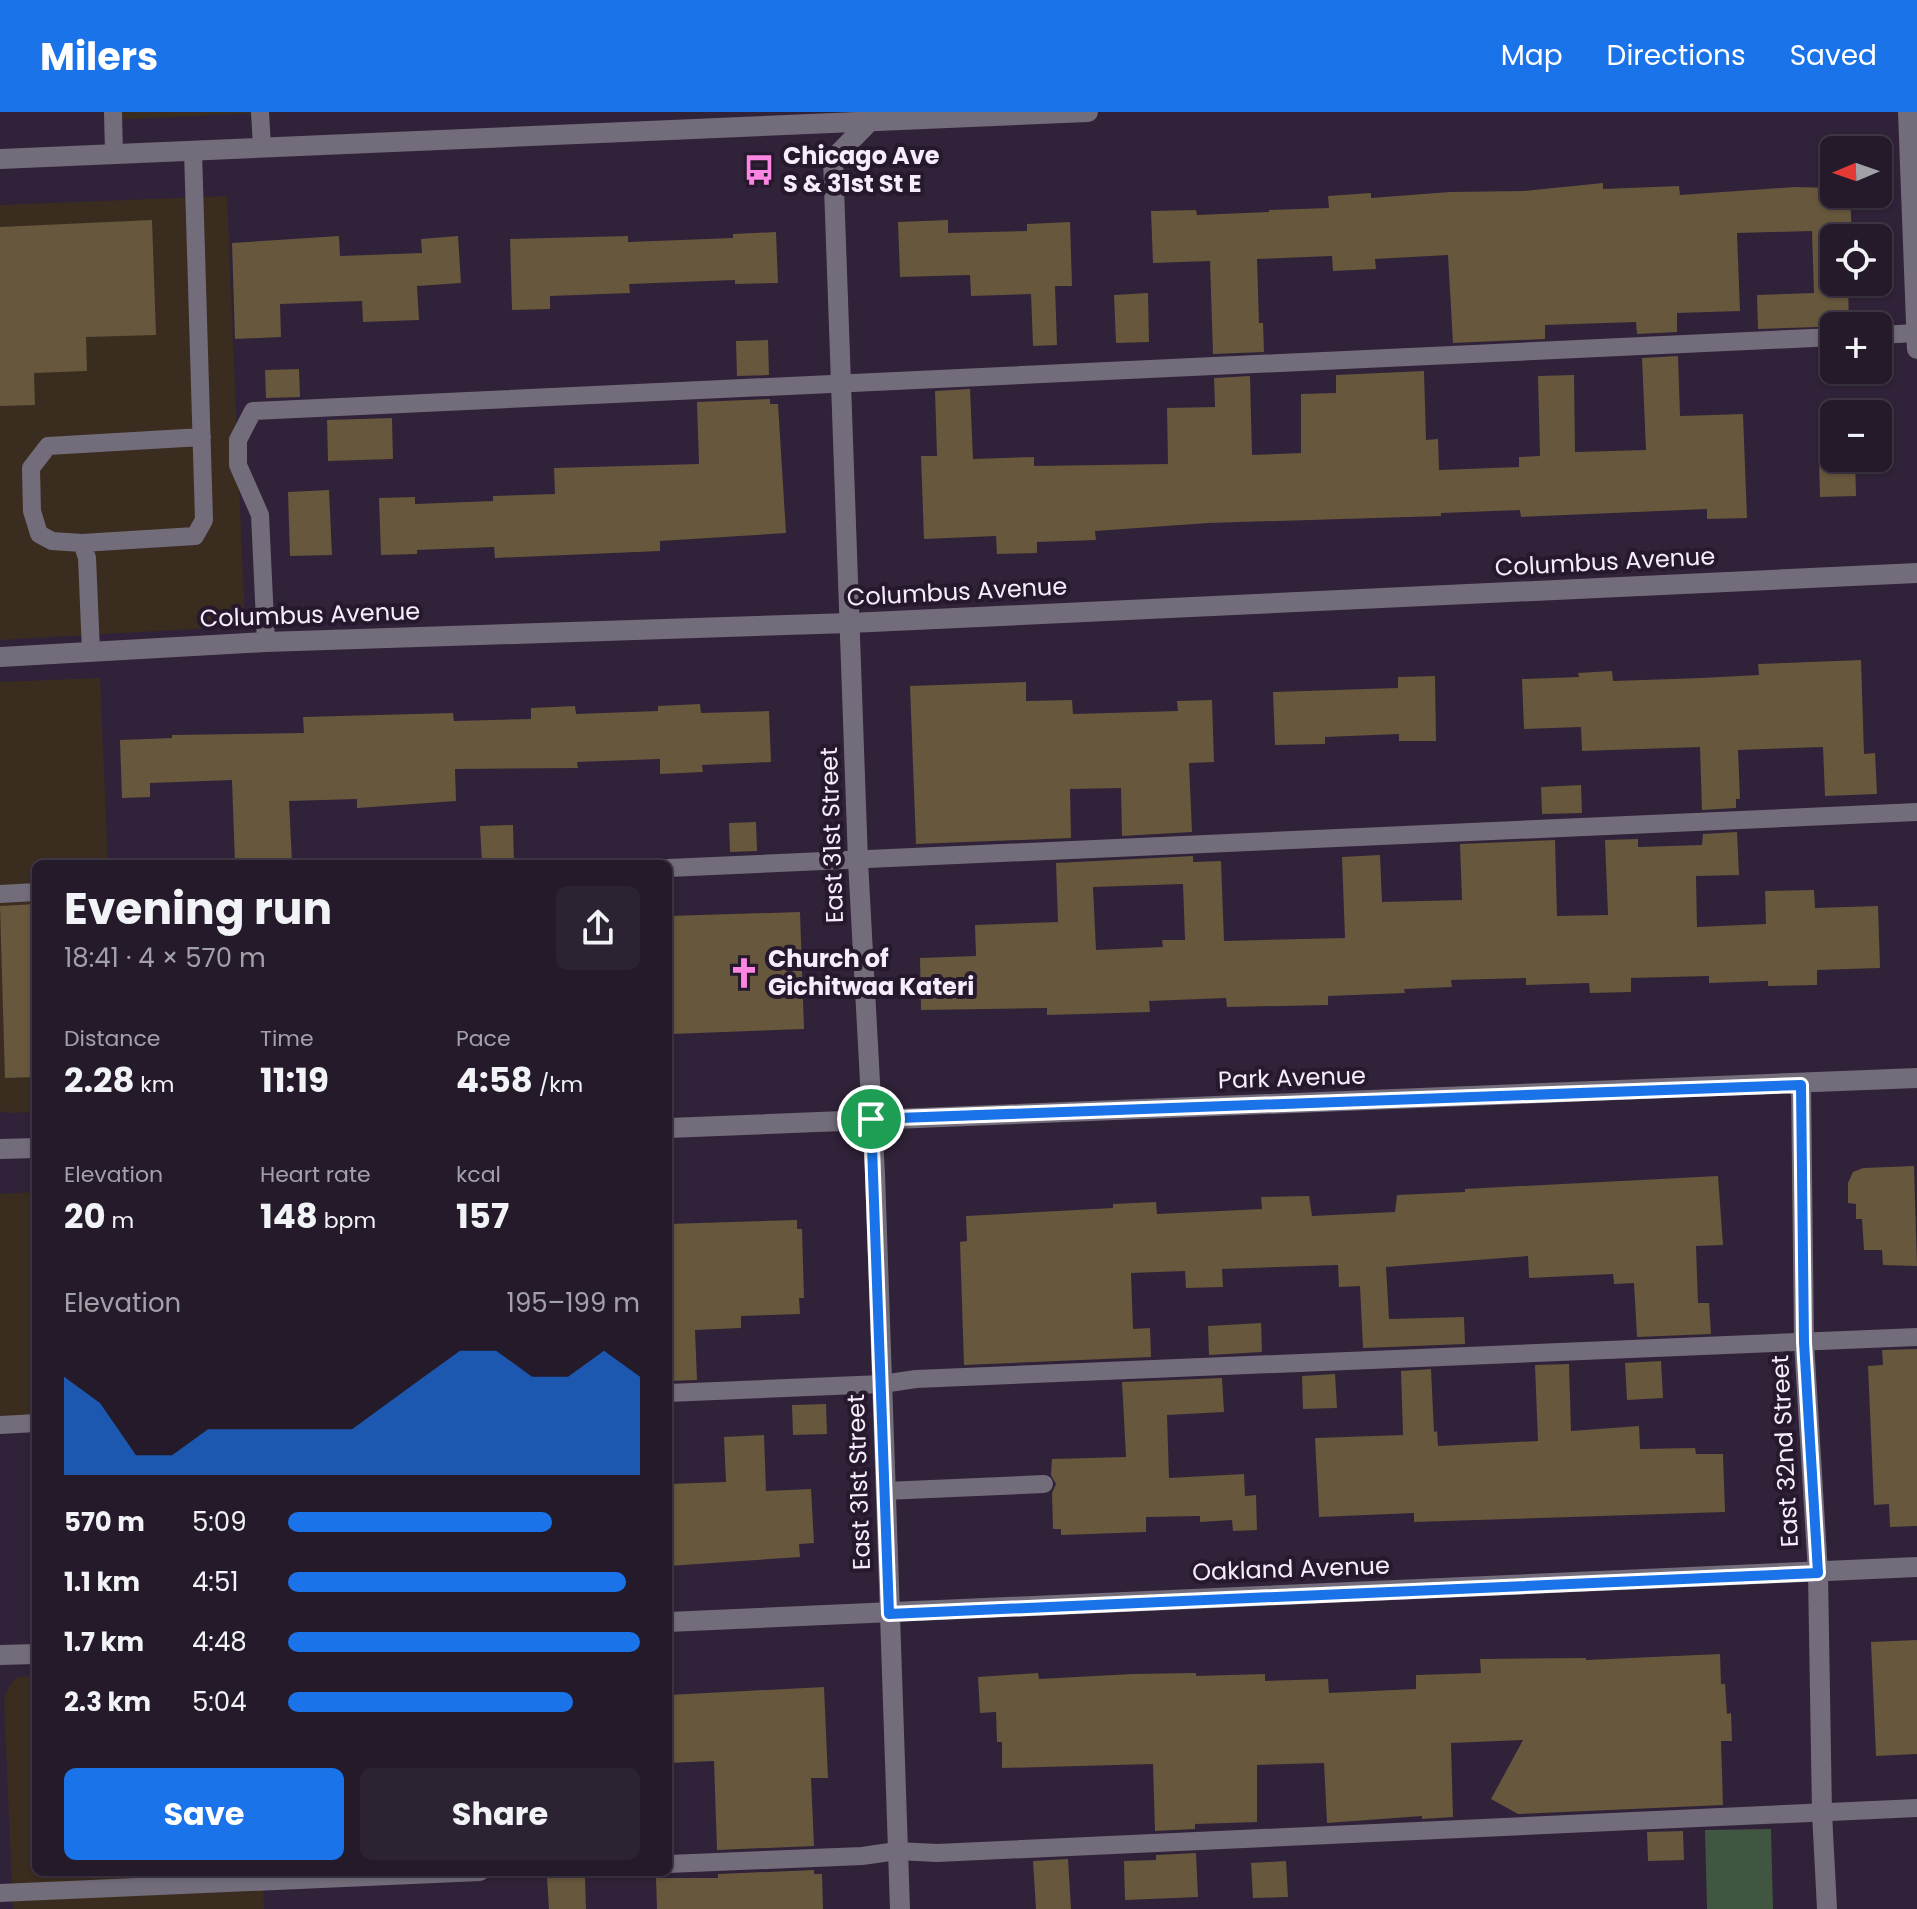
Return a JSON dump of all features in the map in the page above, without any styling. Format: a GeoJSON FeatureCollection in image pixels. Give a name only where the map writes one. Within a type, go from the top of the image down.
{"type":"FeatureCollection","features":[{"type":"Feature","properties":{"kind":"street"},"geometry":{"type":"LineString","coordinates":[[0,159],[876,116],[1088,112]]}},
{"type":"Feature","properties":{"kind":"street"},"geometry":{"type":"LineString","coordinates":[[1908,112],[1917,349]]}},
{"type":"Feature","properties":{"kind":"street","name":"East 31st Street"},"geometry":{"type":"LineString","coordinates":[[876,116],[833,159],[900,1909]]}},
{"type":"Feature","properties":{"kind":"street","name":"Columbus Avenue"},"geometry":{"type":"LineString","coordinates":[[0,657],[266,642],[850,623],[1917,573]]}},
{"type":"Feature","properties":{"kind":"street","name":"Park Avenue"},"geometry":{"type":"LineString","coordinates":[[672,1128],[1917,1078]]}},
{"type":"Feature","properties":{"kind":"street","name":"East 32nd Street"},"geometry":{"type":"LineString","coordinates":[[1801,1085],[1804,1342],[1818,1573],[1822,1813],[1827,1909]]}},
{"type":"Feature","properties":{"kind":"street"},"geometry":{"type":"LineString","coordinates":[[0,1149],[32,1148]]}},
{"type":"Feature","properties":{"kind":"street","name":"Oakland Avenue"},"geometry":{"type":"LineString","coordinates":[[672,1622],[1917,1567]]}},
{"type":"Feature","properties":{"kind":"street"},"geometry":{"type":"LineString","coordinates":[[0,1655],[32,1654]]}},
{"type":"Feature","properties":{"kind":"lane"},"geometry":{"type":"LineString","coordinates":[[113,112],[114,154]]}},
{"type":"Feature","properties":{"kind":"lane"},"geometry":{"type":"LineString","coordinates":[[260,112],[262,147]]}},
{"type":"Feature","properties":{"kind":"lane"},"geometry":{"type":"LineString","coordinates":[[193,151],[202,437],[204,520],[195,536],[82,543],[52,541],[39,534],[32,511],[31,468],[48,446],[202,437]]}},
{"type":"Feature","properties":{"kind":"lane"},"geometry":{"type":"LineString","coordinates":[[1892,334],[1917,333]]}},
{"type":"Feature","properties":{"kind":"lane"},"geometry":{"type":"LineString","coordinates":[[266,642],[260,515],[238,465],[238,440],[253,411],[1820,338]]}},
{"type":"Feature","properties":{"kind":"lane"},"geometry":{"type":"LineString","coordinates":[[82,543],[87,558],[91,651]]}},
{"type":"Feature","properties":{"kind":"lane"},"geometry":{"type":"LineString","coordinates":[[672,868],[1917,812]]}},
{"type":"Feature","properties":{"kind":"lane"},"geometry":{"type":"LineString","coordinates":[[0,894],[32,892]]}},
{"type":"Feature","properties":{"kind":"lane"},"geometry":{"type":"LineString","coordinates":[[672,1393],[882,1384],[916,1379],[1917,1337]]}},
{"type":"Feature","properties":{"kind":"lane"},"geometry":{"type":"LineString","coordinates":[[0,1425],[32,1423]]}},
{"type":"Feature","properties":{"kind":"lane"},"geometry":{"type":"LineString","coordinates":[[885,1491],[1044,1484]]}},
{"type":"Feature","properties":{"kind":"lane"},"geometry":{"type":"LineString","coordinates":[[672,1864],[862,1856],[897,1851],[937,1853],[1917,1808]]}},
{"type":"Feature","properties":{"kind":"lane"},"geometry":{"type":"LineString","coordinates":[[0,1893],[134,1879],[282,1876]]}},
{"type":"Feature","properties":{"kind":"shaded area"},"geometry":{"type":"Polygon","coordinates":[[[110,112],[279,112],[110,120],[110,112]]]}},
{"type":"Feature","properties":{"kind":"shaded area"},"geometry":{"type":"Polygon","coordinates":[[[227,196],[245,626],[0,640],[0,205],[227,196]]]}},
{"type":"Feature","properties":{"kind":"shaded area"},"geometry":{"type":"Polygon","coordinates":[[[100,678],[108,860],[32,860],[32,1112],[0,1111],[0,682],[100,678]]]}},
{"type":"Feature","properties":{"kind":"shaded area"},"geometry":{"type":"Polygon","coordinates":[[[32,1192],[32,1426],[0,1428],[0,1194],[32,1192]]]}},
{"type":"Feature","properties":{"kind":"shaded area"},"geometry":{"type":"Polygon","coordinates":[[[32,1676],[32,1876],[211,1876],[212,1881],[263,1879],[264,1909],[13,1909],[4,1700],[9,1686],[17,1677],[32,1676]]]}},
{"type":"Feature","properties":{"kind":"green space"},"geometry":{"type":"Polygon","coordinates":[[[1771,1829],[1773,1909],[1707,1909],[1705,1830],[1771,1829]]]}},
{"type":"Feature","properties":{"kind":"building"},"geometry":{"type":"Polygon","coordinates":[[[1603,183],[1603,189],[1679,186],[1680,195],[1820,188],[1820,208],[1851,208],[1851,224],[1820,224],[1820,296],[1848,296],[1849,312],[1820,312],[1820,327],[1758,329],[1757,295],[1814,293],[1812,231],[1737,233],[1740,311],[1677,313],[1677,332],[1637,334],[1636,322],[1545,325],[1545,339],[1453,343],[1448,255],[1375,259],[1376,269],[1333,271],[1332,256],[1257,259],[1259,323],[1263,323],[1264,352],[1213,354],[1210,261],[1153,263],[1151,211],[1196,210],[1197,215],[1269,212],[1329,208],[1328,196],[1371,193],[1371,198],[1523,191],[1603,183]]]}},
{"type":"Feature","properties":{"kind":"building"},"geometry":{"type":"Polygon","coordinates":[[[152,220],[156,335],[86,337],[87,371],[34,373],[35,405],[0,406],[0,227],[152,220]]]}},
{"type":"Feature","properties":{"kind":"building"},"geometry":{"type":"Polygon","coordinates":[[[948,220],[948,233],[1027,231],[1027,224],[1070,222],[1072,286],[1055,286],[1057,345],[1033,346],[1031,294],[971,296],[970,275],[900,277],[898,222],[948,220]]]}},
{"type":"Feature","properties":{"kind":"building"},"geometry":{"type":"Polygon","coordinates":[[[776,232],[778,283],[735,284],[735,280],[629,284],[630,293],[550,296],[550,309],[512,310],[510,239],[628,236],[628,242],[733,238],[733,234],[776,232]]]}},
{"type":"Feature","properties":{"kind":"building"},"geometry":{"type":"Polygon","coordinates":[[[339,236],[340,256],[422,253],[421,239],[458,236],[461,283],[417,286],[419,320],[363,322],[362,301],[280,304],[281,337],[235,339],[232,243],[339,236]]]}},
{"type":"Feature","properties":{"kind":"building"},"geometry":{"type":"Polygon","coordinates":[[[1148,293],[1149,342],[1116,343],[1114,295],[1148,293]]]}},
{"type":"Feature","properties":{"kind":"building"},"geometry":{"type":"Polygon","coordinates":[[[768,340],[769,375],[737,376],[736,341],[768,340]]]}},
{"type":"Feature","properties":{"kind":"building"},"geometry":{"type":"Polygon","coordinates":[[[1678,356],[1680,416],[1743,414],[1747,518],[1707,519],[1707,509],[1521,517],[1520,510],[1441,513],[1441,516],[1208,523],[1095,531],[1096,540],[1037,542],[1037,553],[997,554],[996,536],[924,539],[921,456],[937,456],[935,391],[970,389],[973,459],[1034,457],[1034,466],[1168,464],[1167,408],[1215,407],[1214,378],[1250,376],[1252,455],[1301,453],[1301,394],[1336,393],[1336,375],[1424,371],[1426,440],[1438,439],[1439,470],[1519,467],[1519,457],[1540,456],[1538,376],[1574,375],[1575,452],[1646,450],[1642,358],[1678,356]]]}},
{"type":"Feature","properties":{"kind":"building"},"geometry":{"type":"Polygon","coordinates":[[[299,369],[300,397],[266,398],[265,370],[299,369]]]}},
{"type":"Feature","properties":{"kind":"building"},"geometry":{"type":"Polygon","coordinates":[[[770,399],[770,404],[778,404],[786,533],[660,541],[660,551],[495,558],[494,547],[417,550],[417,554],[381,555],[379,498],[415,497],[415,504],[493,501],[493,496],[555,494],[554,468],[699,464],[697,402],[770,399]]]}},
{"type":"Feature","properties":{"kind":"building"},"geometry":{"type":"Polygon","coordinates":[[[392,418],[393,459],[328,461],[327,420],[392,418]]]}},
{"type":"Feature","properties":{"kind":"building"},"geometry":{"type":"Polygon","coordinates":[[[1819,458],[1820,472],[1855,472],[1856,496],[1820,497],[1819,458]]]}},
{"type":"Feature","properties":{"kind":"building"},"geometry":{"type":"Polygon","coordinates":[[[329,490],[332,555],[290,556],[288,492],[329,490]]]}},
{"type":"Feature","properties":{"kind":"building"},"geometry":{"type":"Polygon","coordinates":[[[1861,660],[1864,754],[1875,753],[1877,794],[1825,796],[1823,747],[1738,750],[1740,799],[1736,799],[1736,808],[1702,810],[1700,747],[1582,751],[1581,727],[1524,729],[1522,679],[1579,677],[1578,673],[1612,671],[1613,681],[1759,675],[1758,664],[1861,660]]]}},
{"type":"Feature","properties":{"kind":"building"},"geometry":{"type":"Polygon","coordinates":[[[1435,676],[1436,741],[1399,741],[1399,734],[1325,737],[1325,744],[1275,745],[1273,692],[1398,688],[1398,677],[1435,676]]]}},
{"type":"Feature","properties":{"kind":"building"},"geometry":{"type":"Polygon","coordinates":[[[1026,682],[1026,701],[1072,700],[1073,714],[1178,711],[1177,701],[1212,700],[1214,762],[1189,763],[1192,832],[1122,836],[1121,788],[1070,789],[1071,838],[916,844],[910,686],[1026,682]]]}},
{"type":"Feature","properties":{"kind":"building"},"geometry":{"type":"Polygon","coordinates":[[[700,704],[701,713],[769,711],[771,762],[702,765],[703,772],[660,774],[660,759],[577,762],[578,768],[455,769],[456,801],[357,808],[357,799],[289,801],[292,860],[235,860],[232,780],[150,783],[150,797],[122,798],[120,740],[172,738],[172,735],[304,733],[303,717],[453,713],[454,721],[531,719],[531,708],[575,706],[576,714],[658,711],[658,706],[700,704]]]}},
{"type":"Feature","properties":{"kind":"building"},"geometry":{"type":"Polygon","coordinates":[[[1581,785],[1582,813],[1542,814],[1541,787],[1581,785]]]}},
{"type":"Feature","properties":{"kind":"building"},"geometry":{"type":"Polygon","coordinates":[[[756,822],[757,851],[730,852],[729,823],[756,822]]]}},
{"type":"Feature","properties":{"kind":"building"},"geometry":{"type":"Polygon","coordinates":[[[513,825],[514,860],[482,860],[480,826],[513,825]]]}},
{"type":"Feature","properties":{"kind":"building"},"geometry":{"type":"Polygon","coordinates":[[[1737,832],[1739,875],[1696,876],[1697,927],[1766,924],[1765,891],[1814,890],[1815,908],[1878,906],[1880,968],[1817,970],[1817,985],[1768,986],[1768,981],[1709,983],[1709,976],[1631,978],[1631,992],[1590,993],[1589,983],[1526,985],[1526,978],[1451,980],[1452,987],[1404,989],[1405,993],[1328,996],[1328,1005],[1227,1007],[1226,998],[1149,1001],[1150,1012],[1047,1015],[1047,1008],[921,1010],[920,958],[976,956],[975,925],[1058,922],[1056,863],[1193,856],[1193,862],[1221,861],[1224,941],[1345,938],[1342,857],[1380,855],[1382,902],[1462,900],[1460,844],[1555,840],[1557,916],[1608,915],[1605,840],[1638,839],[1638,847],[1702,845],[1703,834],[1737,832]],[[1183,884],[1093,887],[1096,950],[1163,947],[1162,940],[1185,940],[1183,884]]]}},
{"type":"Feature","properties":{"kind":"building"},"geometry":{"type":"Polygon","coordinates":[[[32,904],[32,1077],[5,1078],[0,906],[32,904]]]}},
{"type":"Feature","properties":{"kind":"building"},"geometry":{"type":"Polygon","coordinates":[[[800,912],[804,1029],[672,1034],[672,916],[800,912]]]}},
{"type":"Feature","properties":{"kind":"building"},"geometry":{"type":"Polygon","coordinates":[[[1914,1166],[1917,1266],[1883,1265],[1882,1250],[1864,1250],[1862,1219],[1856,1219],[1856,1204],[1848,1203],[1848,1183],[1853,1172],[1863,1168],[1914,1166]]]}},
{"type":"Feature","properties":{"kind":"building"},"geometry":{"type":"Polygon","coordinates":[[[1718,1176],[1723,1245],[1696,1246],[1698,1303],[1709,1303],[1711,1334],[1637,1337],[1634,1283],[1614,1284],[1613,1274],[1529,1278],[1528,1256],[1386,1267],[1389,1319],[1464,1317],[1465,1344],[1363,1348],[1360,1286],[1339,1287],[1338,1265],[1222,1269],[1223,1287],[1186,1288],[1185,1271],[1131,1273],[1133,1329],[1150,1328],[1151,1357],[964,1365],[960,1242],[967,1241],[966,1216],[1113,1208],[1113,1204],[1156,1202],[1157,1214],[1262,1209],[1261,1197],[1309,1196],[1312,1216],[1395,1212],[1397,1195],[1718,1176]]]}},
{"type":"Feature","properties":{"kind":"building"},"geometry":{"type":"Polygon","coordinates":[[[797,1220],[797,1229],[802,1229],[804,1298],[799,1298],[800,1314],[741,1316],[741,1328],[695,1330],[697,1380],[672,1381],[672,1224],[797,1220]]]}},
{"type":"Feature","properties":{"kind":"building"},"geometry":{"type":"Polygon","coordinates":[[[1261,1323],[1262,1352],[1209,1355],[1208,1326],[1261,1323]]]}},
{"type":"Feature","properties":{"kind":"building"},"geometry":{"type":"Polygon","coordinates":[[[1917,1349],[1917,1526],[1890,1527],[1889,1504],[1874,1505],[1868,1366],[1883,1365],[1882,1350],[1917,1349]]]}},
{"type":"Feature","properties":{"kind":"building"},"geometry":{"type":"Polygon","coordinates":[[[1661,1361],[1663,1398],[1627,1400],[1625,1363],[1661,1361]]]}},
{"type":"Feature","properties":{"kind":"building"},"geometry":{"type":"Polygon","coordinates":[[[1569,1364],[1571,1431],[1639,1426],[1640,1449],[1695,1448],[1696,1454],[1723,1454],[1725,1512],[1414,1522],[1414,1513],[1319,1517],[1315,1438],[1403,1435],[1401,1371],[1431,1369],[1434,1432],[1437,1431],[1438,1446],[1538,1441],[1535,1365],[1569,1364]]]}},
{"type":"Feature","properties":{"kind":"building"},"geometry":{"type":"Polygon","coordinates":[[[1335,1374],[1337,1408],[1303,1409],[1302,1376],[1335,1374]]]}},
{"type":"Feature","properties":{"kind":"building"},"geometry":{"type":"Polygon","coordinates":[[[1222,1378],[1224,1412],[1167,1415],[1169,1478],[1244,1474],[1245,1496],[1256,1495],[1257,1530],[1233,1531],[1232,1520],[1200,1522],[1200,1516],[1146,1517],[1146,1532],[1061,1535],[1061,1529],[1053,1529],[1052,1493],[1056,1484],[1051,1475],[1052,1459],[1126,1457],[1122,1382],[1222,1378]]]}},
{"type":"Feature","properties":{"kind":"building"},"geometry":{"type":"Polygon","coordinates":[[[826,1404],[827,1434],[793,1435],[792,1405],[826,1404]]]}},
{"type":"Feature","properties":{"kind":"building"},"geometry":{"type":"Polygon","coordinates":[[[764,1435],[766,1491],[811,1489],[814,1543],[799,1544],[800,1557],[672,1566],[672,1484],[726,1482],[724,1437],[764,1435]]]}},
{"type":"Feature","properties":{"kind":"building"},"geometry":{"type":"Polygon","coordinates":[[[1917,1640],[1917,1754],[1876,1756],[1871,1642],[1917,1640]]]}},
{"type":"Feature","properties":{"kind":"building"},"geometry":{"type":"Polygon","coordinates":[[[1720,1654],[1721,1684],[1725,1684],[1727,1714],[1731,1713],[1732,1741],[1721,1741],[1723,1805],[1518,1814],[1491,1799],[1523,1740],[1451,1743],[1453,1817],[1422,1819],[1422,1816],[1327,1823],[1324,1763],[1257,1765],[1257,1822],[1195,1824],[1195,1829],[1155,1831],[1153,1764],[1002,1768],[1002,1742],[997,1742],[996,1712],[980,1713],[978,1677],[1038,1673],[1039,1679],[1132,1674],[1265,1674],[1265,1681],[1328,1679],[1329,1693],[1416,1689],[1416,1675],[1481,1673],[1480,1659],[1586,1660],[1720,1654]]]}},
{"type":"Feature","properties":{"kind":"building"},"geometry":{"type":"Polygon","coordinates":[[[824,1687],[828,1778],[811,1778],[814,1846],[717,1850],[714,1761],[672,1763],[672,1695],[824,1687]]]}},
{"type":"Feature","properties":{"kind":"building"},"geometry":{"type":"Polygon","coordinates":[[[1683,1831],[1684,1860],[1648,1861],[1647,1832],[1683,1831]]]}},
{"type":"Feature","properties":{"kind":"building"},"geometry":{"type":"Polygon","coordinates":[[[1196,1853],[1198,1897],[1125,1900],[1124,1861],[1156,1860],[1156,1855],[1196,1853]]]}},
{"type":"Feature","properties":{"kind":"building"},"geometry":{"type":"Polygon","coordinates":[[[1068,1859],[1071,1909],[1036,1909],[1033,1861],[1068,1859]]]}},
{"type":"Feature","properties":{"kind":"building"},"geometry":{"type":"Polygon","coordinates":[[[1286,1861],[1288,1897],[1253,1898],[1251,1863],[1286,1861]]]}},
{"type":"Feature","properties":{"kind":"building"},"geometry":{"type":"Polygon","coordinates":[[[814,1870],[814,1874],[822,1874],[823,1909],[657,1909],[656,1878],[718,1878],[718,1874],[814,1870]]]}},
{"type":"Feature","properties":{"kind":"building"},"geometry":{"type":"Polygon","coordinates":[[[585,1877],[586,1909],[549,1909],[547,1878],[585,1877]]]}},
{"type":"Feature","properties":{"kind":"place","name":"Chicago Ave S & 31st St E"},"geometry":{"type":"Point","coordinates":[759,170]}},
{"type":"Feature","properties":{"kind":"place","name":"Church of Gichitwaa Kateri"},"geometry":{"type":"Point","coordinates":[744,973]}},
{"type":"Feature","properties":{"kind":"route"},"geometry":{"type":"LineString","coordinates":[[1801,1085],[1804,1342],[1818,1573],[889,1614],[871,1119],[1801,1085]]}}]}
